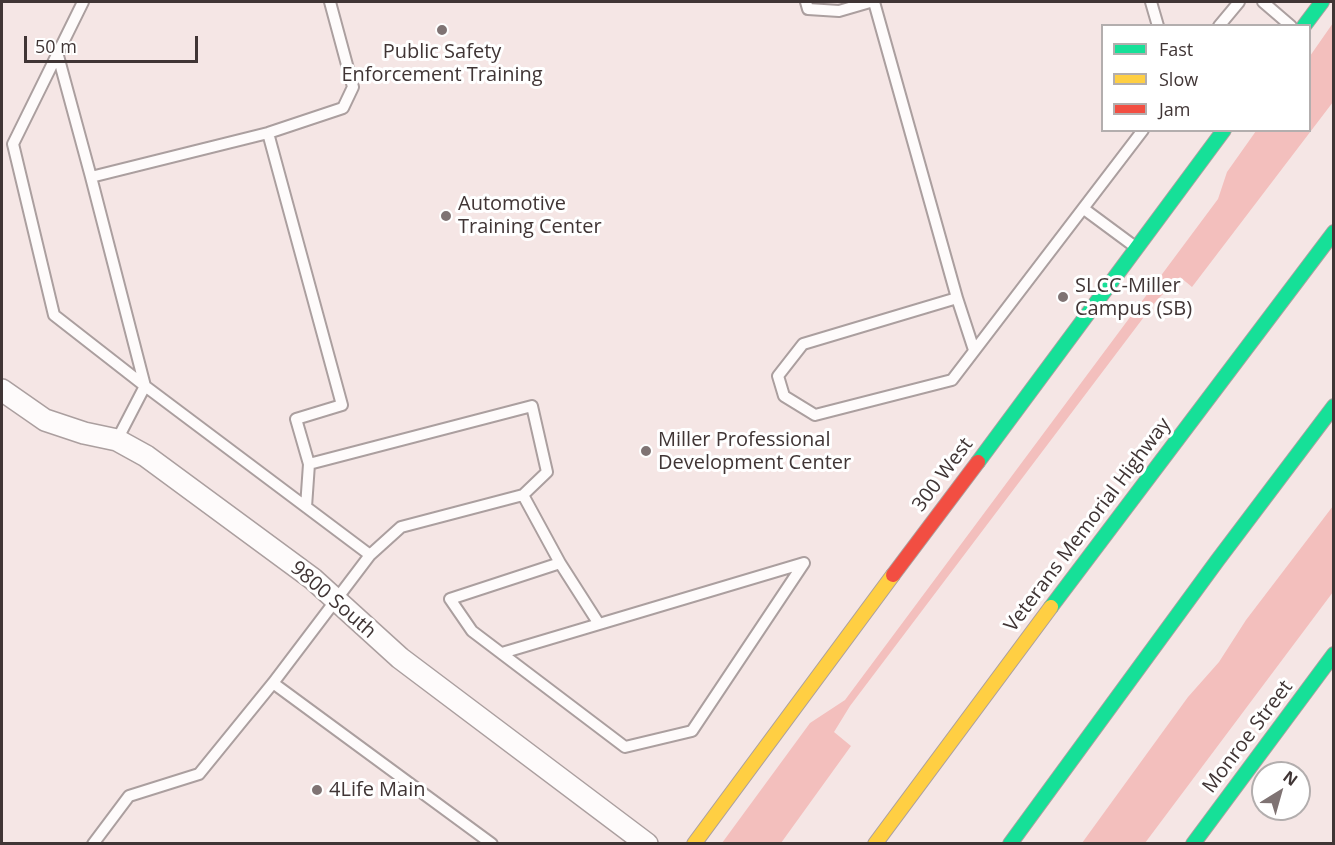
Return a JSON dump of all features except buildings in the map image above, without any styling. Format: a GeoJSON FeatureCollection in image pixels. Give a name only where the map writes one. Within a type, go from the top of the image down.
{"type":"FeatureCollection","features":[{"type":"Feature","properties":{"kind":"main road"},"geometry":{"type":"LineString","coordinates":[[1306,24],[1322,2]]}},
{"type":"Feature","properties":{"kind":"main road","name":"300 West"},"geometry":{"type":"LineString","coordinates":[[694,843],[1223,132]]}},
{"type":"Feature","properties":{"kind":"main road","name":"Veterans Memorial Highway"},"geometry":{"type":"LineString","coordinates":[[875,843],[1334,232]]}},
{"type":"Feature","properties":{"kind":"main road"},"geometry":{"type":"LineString","coordinates":[[1010,843],[1334,406]]}},
{"type":"Feature","properties":{"kind":"main road","name":"Monroe Street"},"geometry":{"type":"LineString","coordinates":[[1192,843],[1334,654]]}},
{"type":"Feature","properties":{"kind":"street","name":"9800 South"},"geometry":{"type":"LineString","coordinates":[[2,390],[45,420],[84,433],[117,440],[156,463],[313,579],[400,658],[439,689],[647,843]]}},
{"type":"Feature","properties":{"kind":"lane"},"geometry":{"type":"LineString","coordinates":[[83,2],[13,144],[54,315],[369,555]]}},
{"type":"Feature","properties":{"kind":"lane"},"geometry":{"type":"LineString","coordinates":[[91,177],[268,133],[343,108],[353,87],[330,2]]}},
{"type":"Feature","properties":{"kind":"lane"},"geometry":{"type":"LineString","coordinates":[[806,2],[808,9],[839,11],[872,2],[974,350]]}},
{"type":"Feature","properties":{"kind":"lane"},"geometry":{"type":"LineString","coordinates":[[1151,2],[1157,24]]}},
{"type":"Feature","properties":{"kind":"lane"},"geometry":{"type":"LineString","coordinates":[[1221,24],[1239,2]]}},
{"type":"Feature","properties":{"kind":"lane"},"geometry":{"type":"LineString","coordinates":[[1263,2],[1289,24]]}},
{"type":"Feature","properties":{"kind":"lane"},"geometry":{"type":"LineString","coordinates":[[57,52],[145,386],[117,440]]}},
{"type":"Feature","properties":{"kind":"lane"},"geometry":{"type":"LineString","coordinates":[[957,298],[803,344],[778,376],[784,396],[815,415],[952,380],[1141,132]]}},
{"type":"Feature","properties":{"kind":"lane"},"geometry":{"type":"LineString","coordinates":[[268,133],[342,405],[296,419],[309,464],[306,507]]}},
{"type":"Feature","properties":{"kind":"lane"},"geometry":{"type":"LineString","coordinates":[[1084,208],[1136,248]]}},
{"type":"Feature","properties":{"kind":"lane"},"geometry":{"type":"LineString","coordinates":[[93,843],[129,796],[199,774],[273,683],[369,555],[401,527],[523,495],[547,472],[532,406],[309,464]]}},
{"type":"Feature","properties":{"kind":"lane"},"geometry":{"type":"LineString","coordinates":[[523,495],[560,563],[599,624]]}},
{"type":"Feature","properties":{"kind":"lane"},"geometry":{"type":"LineString","coordinates":[[502,653],[804,563],[692,731],[625,747],[472,631],[450,598],[560,563]]}},
{"type":"Feature","properties":{"kind":"lane"},"geometry":{"type":"LineString","coordinates":[[273,683],[492,843]]}},
{"type":"Feature","properties":{"kind":"shaded area"},"geometry":{"type":"Polygon","coordinates":[[[1333,23],[1333,102],[1311,131],[1311,55],[1333,23]]]}},
{"type":"Feature","properties":{"kind":"shaded area"},"geometry":{"type":"Polygon","coordinates":[[[1255,132],[1310,132],[1192,287],[1180,277],[1156,301],[850,706],[834,732],[851,746],[781,843],[722,843],[810,723],[845,700],[1218,199],[1227,172],[1255,132]]]}},
{"type":"Feature","properties":{"kind":"shaded area"},"geometry":{"type":"Polygon","coordinates":[[[1333,506],[1333,592],[1145,843],[1082,843],[1188,697],[1219,662],[1246,620],[1333,506]]]}},
{"type":"Feature","properties":{"kind":"traffic: fast"},"geometry":{"type":"LineString","coordinates":[[1306,24],[1322,2]]}},
{"type":"Feature","properties":{"kind":"traffic: fast"},"geometry":{"type":"LineString","coordinates":[[978,462],[1223,132]]}},
{"type":"Feature","properties":{"kind":"traffic: fast"},"geometry":{"type":"LineString","coordinates":[[1051,607],[1334,232]]}},
{"type":"Feature","properties":{"kind":"traffic: fast"},"geometry":{"type":"LineString","coordinates":[[1010,844],[1217,561],[1334,406]]}},
{"type":"Feature","properties":{"kind":"traffic: fast"},"geometry":{"type":"LineString","coordinates":[[1193,844],[1334,654]]}},
{"type":"Feature","properties":{"kind":"traffic: slow"},"geometry":{"type":"LineString","coordinates":[[694,844],[893,575]]}},
{"type":"Feature","properties":{"kind":"traffic: slow"},"geometry":{"type":"LineString","coordinates":[[875,844],[1051,607]]}},
{"type":"Feature","properties":{"kind":"traffic: jam"},"geometry":{"type":"LineString","coordinates":[[893,575],[978,462]]}},
{"type":"Feature","properties":{"kind":"place","name":"Public Safety Enforcement Training"},"geometry":{"type":"Point","coordinates":[442,30]}},
{"type":"Feature","properties":{"kind":"place","name":"Automotive Training Center"},"geometry":{"type":"Point","coordinates":[446,216]}},
{"type":"Feature","properties":{"kind":"place","name":"SLCC-Miller Campus (SB)"},"geometry":{"type":"Point","coordinates":[1063,297]}},
{"type":"Feature","properties":{"kind":"place","name":"Miller Professional Development Center"},"geometry":{"type":"Point","coordinates":[646,451]}},
{"type":"Feature","properties":{"kind":"place","name":"4Life Main"},"geometry":{"type":"Point","coordinates":[317,790]}}]}
